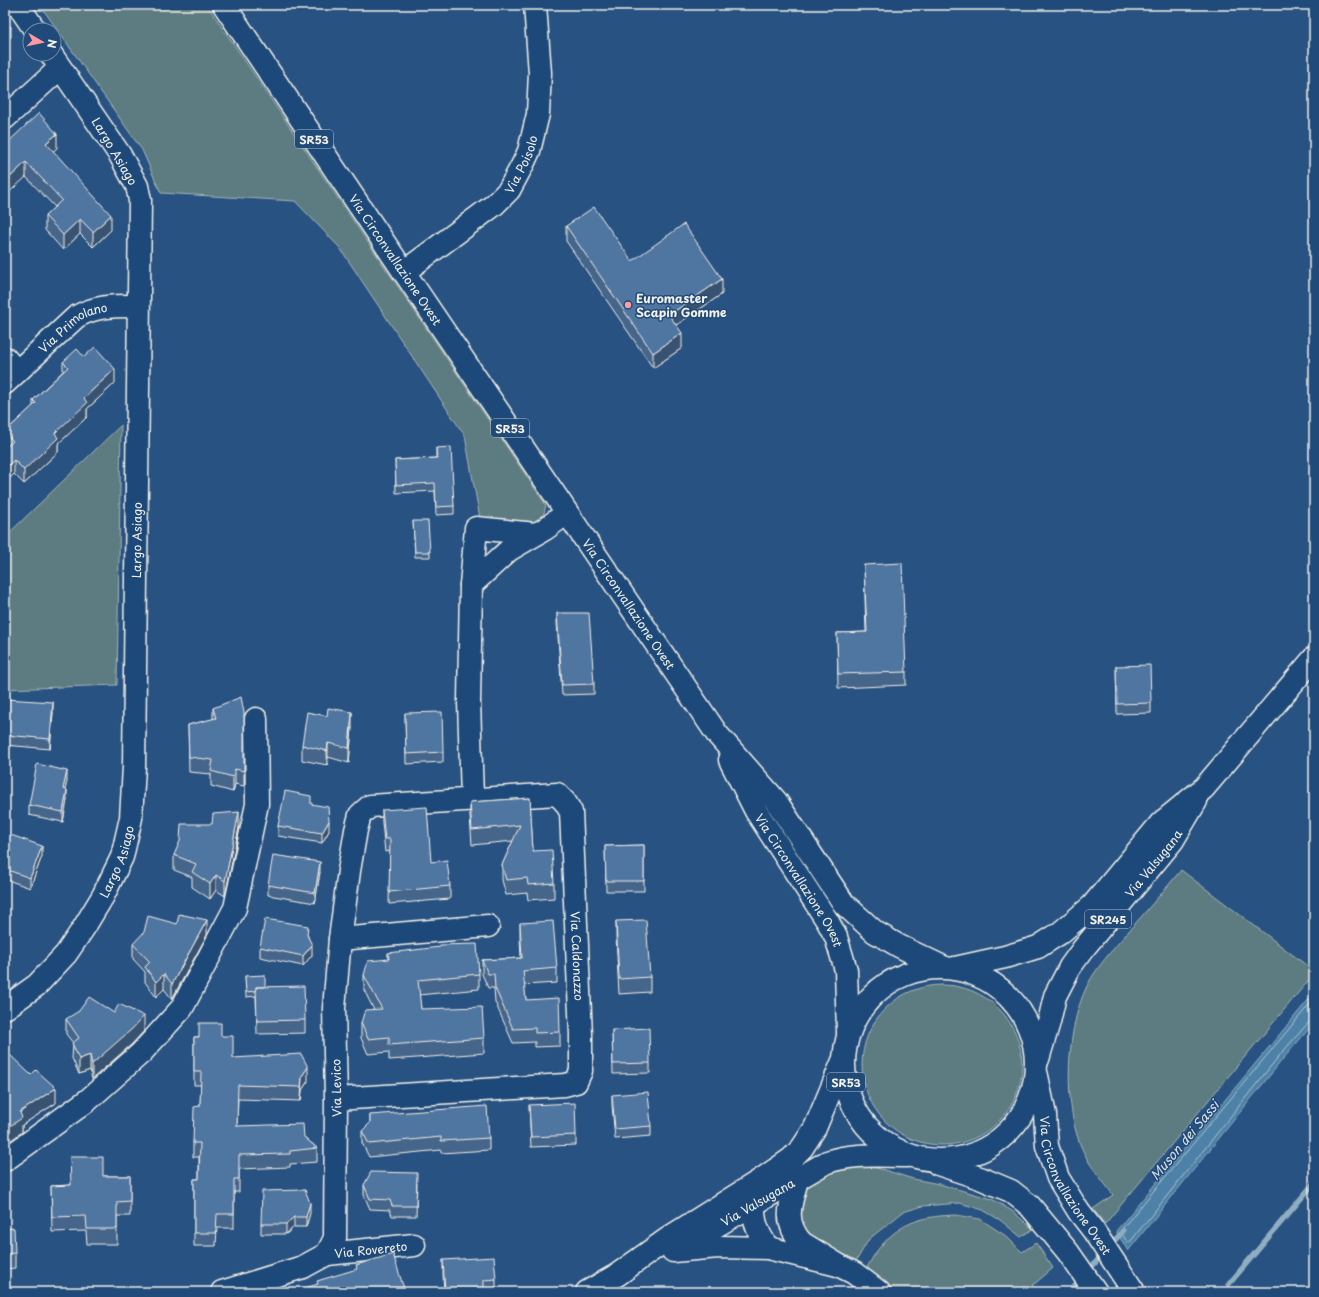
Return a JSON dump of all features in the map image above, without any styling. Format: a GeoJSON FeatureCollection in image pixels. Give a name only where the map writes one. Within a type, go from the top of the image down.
{"type":"FeatureCollection","features":[{"type":"Feature","properties":{"kind":"street"},"geometry":{"type":"LineString","coordinates":[[18,5],[30,22]]}},
{"type":"Feature","properties":{"kind":"street","name":"Via Circonvallazione Ovest"},"geometry":{"type":"LineString","coordinates":[[224,5],[717,734],[776,801],[844,904],[875,932],[899,946],[949,967],[986,978],[1013,1000],[1023,1014],[1030,1029],[1035,1046],[1045,1115],[1047,1146],[1058,1178],[1079,1212],[1093,1230],[1128,1284]]}},
{"type":"Feature","properties":{"kind":"street","name":"Via Poisolo"},"geometry":{"type":"LineString","coordinates":[[404,272],[494,205],[509,190],[523,164],[529,151],[538,114],[540,73],[536,5]]}},
{"type":"Feature","properties":{"kind":"street"},"geometry":{"type":"LineString","coordinates":[[5,118],[54,62]]}},
{"type":"Feature","properties":{"kind":"street","name":"Largo Asiago"},"geometry":{"type":"LineString","coordinates":[[5,1008],[37,984],[66,954],[103,896],[122,857],[131,818],[134,767],[140,200],[137,186],[109,138],[56,62]]}},
{"type":"Feature","properties":{"kind":"street","name":"Via Primolano"},"geometry":{"type":"LineString","coordinates":[[9,371],[85,311],[104,306],[138,306]]}},
{"type":"Feature","properties":{"kind":"street"},"geometry":{"type":"LineString","coordinates":[[471,585],[509,550],[567,513]]}},
{"type":"Feature","properties":{"kind":"street"},"geometry":{"type":"LineString","coordinates":[[472,799],[469,701],[471,585],[476,528],[536,534]]}},
{"type":"Feature","properties":{"kind":"street","name":"Via Valsugana"},"geometry":{"type":"LineString","coordinates":[[1037,1067],[1055,996],[1070,967],[1083,949],[1173,840],[1204,788],[1314,658]]}},
{"type":"Feature","properties":{"kind":"street"},"geometry":{"type":"LineString","coordinates":[[5,1160],[88,1100],[141,1053],[182,1008],[235,908],[256,804],[256,718]]}},
{"type":"Feature","properties":{"kind":"street","name":"Via Circonvallazione Ovest"},"geometry":{"type":"LineString","coordinates":[[717,734],[756,811],[828,922],[836,937],[846,970],[848,1035],[844,1058],[844,1075],[848,1092],[864,1123],[876,1136],[890,1146],[917,1157],[980,1178],[1011,1191],[1030,1206],[1068,1252],[1096,1292]]}},
{"type":"Feature","properties":{"kind":"street","name":"Via Valsugana"},"geometry":{"type":"LineString","coordinates":[[949,967],[1024,952],[1038,947],[1060,932],[1092,906],[1162,823],[1204,788]]}},
{"type":"Feature","properties":{"kind":"street","name":"Via Caldonazzo"},"geometry":{"type":"LineString","coordinates":[[336,1099],[565,1085],[576,1082],[581,1071],[581,1035],[571,812],[561,797],[557,794],[370,806],[360,815]]}},
{"type":"Feature","properties":{"kind":"street","name":"Via Levico"},"geometry":{"type":"LineString","coordinates":[[331,1246],[336,1099],[334,1008],[348,871],[360,815]]}},
{"type":"Feature","properties":{"kind":"street"},"geometry":{"type":"LineString","coordinates":[[340,939],[488,926]]}},
{"type":"Feature","properties":{"kind":"street","name":"Via Circonvallazione Ovest"},"geometry":{"type":"LineString","coordinates":[[848,1035],[858,1012],[874,993],[895,978],[918,970],[949,967]]}},
{"type":"Feature","properties":{"kind":"street","name":"Via Valsugana"},"geometry":{"type":"LineString","coordinates":[[587,1292],[611,1278],[673,1235],[791,1159],[805,1143],[814,1128],[844,1058]]}},
{"type":"Feature","properties":{"kind":"street","name":"Via Circonvallazione Ovest"},"geometry":{"type":"LineString","coordinates":[[917,1157],[942,1160],[962,1158],[981,1151],[999,1140],[1014,1126],[1025,1110],[1033,1091],[1037,1067]]}},
{"type":"Feature","properties":{"kind":"street"},"geometry":{"type":"LineString","coordinates":[[768,1248],[758,1233],[753,1212],[758,1192],[784,1177],[790,1170],[805,1143]]}},
{"type":"Feature","properties":{"kind":"street","name":"Via Valsugana"},"geometry":{"type":"LineString","coordinates":[[611,1278],[643,1266],[673,1251],[827,1162],[839,1158],[861,1156],[917,1157]]}},
{"type":"Feature","properties":{"kind":"street"},"geometry":{"type":"LineString","coordinates":[[797,1180],[790,1203],[789,1215],[793,1230],[802,1243],[854,1273],[879,1292]]}},
{"type":"Feature","properties":{"kind":"street","name":"Via Rovereto"},"geometry":{"type":"LineString","coordinates":[[222,1292],[303,1267],[331,1246],[414,1245]]}},
{"type":"Feature","properties":{"kind":"street"},"geometry":{"type":"LineString","coordinates":[[673,1251],[718,1246],[768,1248],[838,1265]]}},
{"type":"Feature","properties":{"kind":"green space"},"geometry":{"type":"Polygon","coordinates":[[[40,5],[207,5],[546,505],[541,525],[481,524],[465,436],[340,248],[295,201],[161,193],[142,150],[62,36],[62,22],[52,22],[40,5]]]}},
{"type":"Feature","properties":{"kind":"green space"},"geometry":{"type":"Polygon","coordinates":[[[121,425],[117,685],[5,689],[5,537],[121,425]]]}},
{"type":"Feature","properties":{"kind":"green space"},"geometry":{"type":"Polygon","coordinates":[[[1181,870],[1314,971],[1314,974],[1105,1224],[1093,1209],[1113,1195],[1085,1155],[1077,1136],[1072,1114],[1069,1065],[1076,1017],[1083,995],[1096,971],[1181,870]]]}},
{"type":"Feature","properties":{"kind":"green space"},"geometry":{"type":"Polygon","coordinates":[[[942,985],[973,991],[993,1003],[1004,1014],[1016,1034],[1022,1065],[1016,1096],[1004,1116],[993,1127],[973,1139],[942,1145],[911,1139],[891,1127],[880,1116],[868,1096],[862,1065],[868,1034],[880,1014],[891,1003],[911,991],[942,985]]]}},
{"type":"Feature","properties":{"kind":"green space"},"geometry":{"type":"Polygon","coordinates":[[[856,1165],[881,1169],[913,1179],[939,1184],[992,1199],[1012,1211],[1033,1229],[1021,1237],[1000,1220],[983,1210],[960,1203],[923,1206],[903,1212],[869,1239],[855,1263],[810,1241],[798,1218],[805,1186],[834,1168],[856,1165]]]}},
{"type":"Feature","properties":{"kind":"green space"},"geometry":{"type":"Polygon","coordinates":[[[956,1215],[980,1219],[1006,1236],[1022,1252],[1036,1243],[1053,1268],[1025,1292],[894,1292],[866,1269],[881,1246],[906,1225],[934,1217],[956,1215]]]}},
{"type":"Feature","properties":{"kind":"water"},"geometry":{"type":"Polygon","coordinates":[[[1314,993],[1314,1023],[1283,1059],[1128,1251],[1116,1231],[1314,993]]]}},
{"type":"Feature","properties":{"kind":"building"},"geometry":{"type":"Polygon","coordinates":[[[5,20],[11,27],[5,33],[5,20]]]}},
{"type":"Feature","properties":{"kind":"building"},"geometry":{"type":"Polygon","coordinates":[[[39,113],[57,134],[46,143],[111,215],[93,232],[80,219],[63,235],[45,216],[62,200],[26,162],[5,182],[5,145],[39,113]]]}},
{"type":"Feature","properties":{"kind":"building"},"geometry":{"type":"Polygon","coordinates":[[[594,207],[632,261],[684,224],[722,279],[669,315],[682,333],[653,353],[566,226],[594,207]]]}},
{"type":"Feature","properties":{"kind":"building"},"geometry":{"type":"Polygon","coordinates":[[[95,347],[115,369],[84,398],[87,403],[55,433],[58,438],[24,470],[14,460],[5,469],[5,448],[13,441],[5,432],[36,403],[33,400],[68,367],[63,362],[77,349],[84,357],[95,347]]]}},
{"type":"Feature","properties":{"kind":"building"},"geometry":{"type":"Polygon","coordinates":[[[451,447],[454,506],[436,507],[435,483],[396,485],[395,460],[437,458],[436,448],[451,447]]]}},
{"type":"Feature","properties":{"kind":"building"},"geometry":{"type":"Polygon","coordinates":[[[413,521],[428,521],[430,552],[415,552],[413,521]]]}},
{"type":"Feature","properties":{"kind":"building"},"geometry":{"type":"Polygon","coordinates":[[[902,563],[906,672],[838,674],[837,633],[867,632],[864,565],[902,563]]]}},
{"type":"Feature","properties":{"kind":"building"},"geometry":{"type":"Polygon","coordinates":[[[557,613],[589,613],[594,684],[562,685],[557,613]]]}},
{"type":"Feature","properties":{"kind":"building"},"geometry":{"type":"Polygon","coordinates":[[[1150,665],[1151,703],[1117,704],[1116,666],[1150,665]]]}},
{"type":"Feature","properties":{"kind":"building"},"geometry":{"type":"Polygon","coordinates":[[[241,697],[244,713],[244,771],[235,769],[233,777],[211,771],[213,760],[189,757],[188,725],[216,718],[213,708],[241,697]]]}},
{"type":"Feature","properties":{"kind":"building"},"geometry":{"type":"Polygon","coordinates":[[[5,699],[53,702],[50,739],[5,735],[5,699]]]}},
{"type":"Feature","properties":{"kind":"building"},"geometry":{"type":"Polygon","coordinates":[[[328,708],[352,712],[349,748],[328,743],[327,751],[302,745],[307,712],[327,716],[328,708]]]}},
{"type":"Feature","properties":{"kind":"building"},"geometry":{"type":"Polygon","coordinates":[[[442,712],[443,752],[406,754],[405,713],[442,712]]]}},
{"type":"Feature","properties":{"kind":"building"},"geometry":{"type":"Polygon","coordinates":[[[37,764],[67,771],[63,789],[67,790],[63,812],[29,805],[37,764]]]}},
{"type":"Feature","properties":{"kind":"building"},"geometry":{"type":"Polygon","coordinates":[[[285,791],[311,796],[311,804],[328,807],[329,821],[322,833],[278,826],[285,791]]]}},
{"type":"Feature","properties":{"kind":"building"},"geometry":{"type":"Polygon","coordinates":[[[530,798],[533,851],[552,850],[554,883],[528,885],[527,878],[506,880],[502,865],[520,825],[472,830],[470,802],[530,798]]]}},
{"type":"Feature","properties":{"kind":"building"},"geometry":{"type":"Polygon","coordinates":[[[427,807],[431,862],[447,860],[450,886],[389,892],[390,839],[385,839],[382,810],[427,807]]]}},
{"type":"Feature","properties":{"kind":"building"},"geometry":{"type":"Polygon","coordinates":[[[239,812],[225,881],[216,875],[210,884],[192,872],[196,864],[174,855],[180,841],[181,824],[212,824],[213,814],[239,812]]]}},
{"type":"Feature","properties":{"kind":"building"},"geometry":{"type":"Polygon","coordinates":[[[8,834],[42,846],[30,878],[5,869],[5,843],[8,834]]]}},
{"type":"Feature","properties":{"kind":"building"},"geometry":{"type":"Polygon","coordinates":[[[644,845],[644,881],[606,881],[605,846],[644,845]]]}},
{"type":"Feature","properties":{"kind":"building"},"geometry":{"type":"Polygon","coordinates":[[[273,855],[320,862],[315,893],[268,885],[273,855]]]}},
{"type":"Feature","properties":{"kind":"building"},"geometry":{"type":"Polygon","coordinates":[[[179,914],[207,920],[172,984],[164,974],[156,982],[145,967],[150,962],[133,944],[144,932],[148,916],[177,924],[179,914]]]}},
{"type":"Feature","properties":{"kind":"building"},"geometry":{"type":"Polygon","coordinates":[[[265,919],[308,926],[307,935],[312,945],[303,956],[260,947],[265,919]]]}},
{"type":"Feature","properties":{"kind":"building"},"geometry":{"type":"Polygon","coordinates":[[[646,920],[650,977],[619,979],[616,921],[646,920]]]}},
{"type":"Feature","properties":{"kind":"building"},"geometry":{"type":"Polygon","coordinates":[[[553,921],[557,968],[523,971],[526,1000],[559,998],[560,1032],[535,1033],[535,1028],[513,1029],[495,988],[494,974],[488,974],[482,960],[522,958],[520,923],[553,921]]]}},
{"type":"Feature","properties":{"kind":"building"},"geometry":{"type":"Polygon","coordinates":[[[477,944],[479,974],[418,980],[421,1009],[482,1007],[484,1038],[389,1045],[389,1037],[368,1039],[361,1023],[365,1010],[382,1009],[364,975],[368,961],[389,959],[388,953],[440,947],[440,945],[477,944]]]}},
{"type":"Feature","properties":{"kind":"building"},"geometry":{"type":"Polygon","coordinates":[[[265,975],[265,987],[256,987],[256,991],[246,992],[245,976],[265,975]]]}},
{"type":"Feature","properties":{"kind":"building"},"geometry":{"type":"Polygon","coordinates":[[[304,986],[305,1020],[257,1021],[256,987],[304,986]]]}},
{"type":"Feature","properties":{"kind":"building"},"geometry":{"type":"Polygon","coordinates":[[[89,997],[114,1013],[119,1004],[144,1016],[132,1029],[92,1064],[90,1055],[79,1059],[72,1043],[79,1038],[66,1019],[79,1011],[89,997]]]}},
{"type":"Feature","properties":{"kind":"building"},"geometry":{"type":"Polygon","coordinates":[[[199,1023],[221,1023],[221,1036],[233,1036],[233,1058],[301,1054],[308,1067],[302,1076],[301,1087],[238,1085],[237,1126],[303,1124],[304,1137],[317,1148],[290,1151],[290,1154],[239,1155],[239,1179],[234,1179],[234,1214],[217,1214],[216,1233],[194,1233],[194,1179],[199,1179],[200,1143],[193,1143],[194,1107],[200,1106],[201,1072],[194,1072],[194,1037],[199,1037],[199,1023]]]}},
{"type":"Feature","properties":{"kind":"building"},"geometry":{"type":"Polygon","coordinates":[[[649,1028],[650,1063],[613,1064],[612,1030],[649,1028]]]}},
{"type":"Feature","properties":{"kind":"building"},"geometry":{"type":"Polygon","coordinates":[[[9,1054],[31,1075],[36,1070],[56,1088],[20,1112],[22,1118],[6,1128],[5,1057],[9,1054]]]}},
{"type":"Feature","properties":{"kind":"building"},"geometry":{"type":"Polygon","coordinates":[[[648,1092],[651,1126],[615,1129],[612,1095],[648,1092]]]}},
{"type":"Feature","properties":{"kind":"building"},"geometry":{"type":"Polygon","coordinates":[[[575,1103],[576,1135],[531,1137],[529,1105],[575,1103]]]}},
{"type":"Feature","properties":{"kind":"building"},"geometry":{"type":"Polygon","coordinates":[[[487,1106],[489,1138],[441,1141],[441,1137],[369,1144],[362,1131],[370,1123],[370,1115],[487,1106]]]}},
{"type":"Feature","properties":{"kind":"building"},"geometry":{"type":"Polygon","coordinates":[[[70,1157],[103,1157],[103,1176],[130,1176],[130,1201],[117,1202],[117,1229],[87,1229],[86,1216],[52,1217],[51,1186],[71,1185],[70,1157]]]}},
{"type":"Feature","properties":{"kind":"building"},"geometry":{"type":"Polygon","coordinates":[[[371,1172],[417,1173],[416,1206],[392,1206],[390,1200],[370,1199],[364,1185],[371,1172]]]}},
{"type":"Feature","properties":{"kind":"building"},"geometry":{"type":"Polygon","coordinates":[[[305,1190],[310,1203],[306,1217],[294,1217],[286,1224],[261,1224],[262,1191],[305,1190]]]}},
{"type":"Feature","properties":{"kind":"building"},"geometry":{"type":"Polygon","coordinates":[[[14,1228],[15,1253],[5,1254],[5,1229],[14,1228]]]}},
{"type":"Feature","properties":{"kind":"building"},"geometry":{"type":"Polygon","coordinates":[[[393,1254],[405,1292],[292,1292],[318,1284],[317,1281],[357,1269],[356,1265],[393,1254]]]}},
{"type":"Feature","properties":{"kind":"building"},"geometry":{"type":"Polygon","coordinates":[[[494,1257],[496,1279],[484,1280],[484,1288],[474,1289],[474,1291],[445,1292],[443,1260],[494,1257]]]}},
{"type":"Feature","properties":{"kind":"waterway"},"geometry":{"type":"LineString","coordinates":[[1229,1284],[1314,1183]]}},
{"type":"Feature","properties":{"kind":"waterway","name":"Muson dei Sassi"},"geometry":{"type":"LineString","coordinates":[[1109,1247],[1123,1231]]}},
{"type":"Feature","properties":{"kind":"waterway","name":"Muson dei Sassi"},"geometry":{"type":"LineString","coordinates":[[1088,1271],[1103,1254]]}},
{"type":"Feature","properties":{"kind":"waterway","name":"Muson dei Sassi"},"geometry":{"type":"LineString","coordinates":[[1070,1292],[1081,1279]]}},
{"type":"Feature","properties":{"kind":"place","name":"Euromaster Scapin Gomme"},"geometry":{"type":"Point","coordinates":[628,305]}}]}
